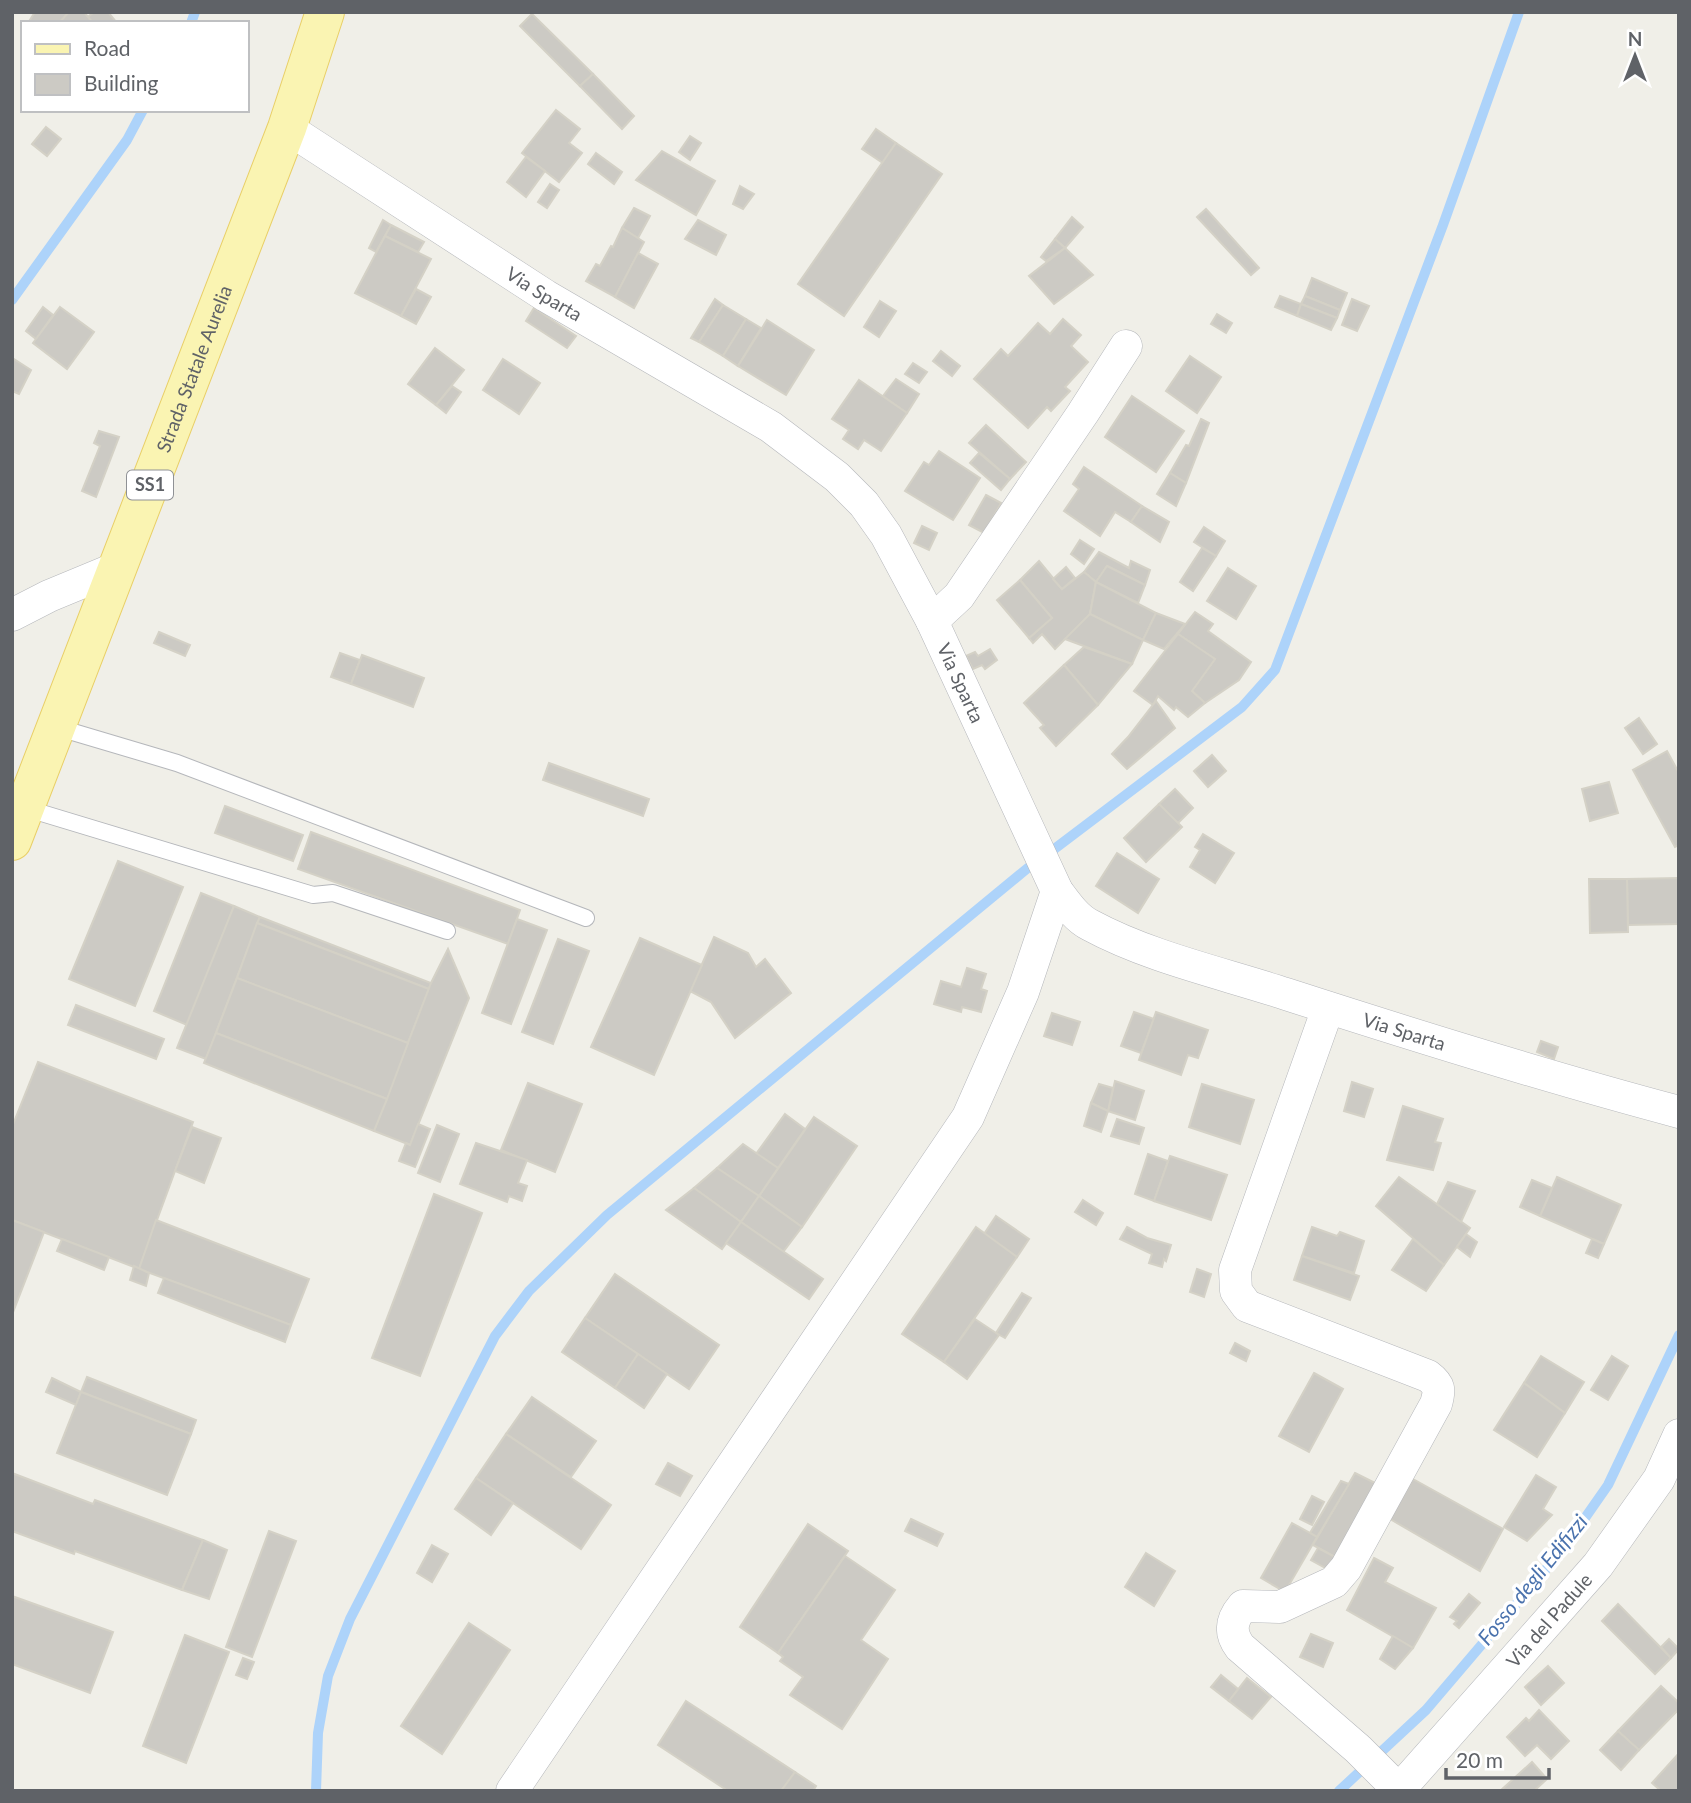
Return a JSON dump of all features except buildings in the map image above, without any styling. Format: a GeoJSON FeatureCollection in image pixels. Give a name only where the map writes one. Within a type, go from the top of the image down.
{"type":"FeatureCollection","features":[{"type":"Feature","properties":{"kind":"main road","name":"Strada Statale Aurelia"},"geometry":{"type":"LineString","coordinates":[[19,825],[287,128],[325,12]]}},
{"type":"Feature","properties":{"kind":"street","name":"Via Sparta"},"geometry":{"type":"LineString","coordinates":[[287,128],[546,296],[771,427],[837,477],[864,504],[886,535],[932,621],[1057,891],[1087,924],[1136,946],[1328,1008],[1560,1080],[1679,1112]]}},
{"type":"Feature","properties":{"kind":"street"},"geometry":{"type":"LineString","coordinates":[[932,621],[959,596],[1126,346]]}},
{"type":"Feature","properties":{"kind":"street"},"geometry":{"type":"LineString","coordinates":[[12,615],[49,596],[119,567]]}},
{"type":"Feature","properties":{"kind":"street"},"geometry":{"type":"LineString","coordinates":[[512,1791],[968,1118],[1023,992],[1057,891]]}},
{"type":"Feature","properties":{"kind":"street"},"geometry":{"type":"LineString","coordinates":[[1328,1008],[1236,1270],[1236,1291],[1247,1306],[1428,1376],[1438,1384],[1440,1392],[1436,1404],[1346,1568],[1334,1582],[1280,1607],[1243,1606],[1236,1614],[1232,1626],[1233,1638],[1358,1749],[1393,1784]]}},
{"type":"Feature","properties":{"kind":"street","name":"Via del Padule"},"geometry":{"type":"LineString","coordinates":[[1393,1784],[1598,1565],[1659,1479],[1679,1435]]}},
{"type":"Feature","properties":{"kind":"lane"},"geometry":{"type":"LineString","coordinates":[[56,727],[177,763],[586,918]]}},
{"type":"Feature","properties":{"kind":"lane"},"geometry":{"type":"LineString","coordinates":[[19,825],[313,895],[333,893],[447,931]]}},
{"type":"Feature","properties":{"kind":"waterway"},"geometry":{"type":"LineString","coordinates":[[192,21],[195,12]]}},
{"type":"Feature","properties":{"kind":"waterway"},"geometry":{"type":"LineString","coordinates":[[1049,853],[1242,707],[1275,670],[1443,225],[1519,12]]}},
{"type":"Feature","properties":{"kind":"waterway"},"geometry":{"type":"LineString","coordinates":[[12,300],[127,140],[142,112]]}},
{"type":"Feature","properties":{"kind":"waterway"},"geometry":{"type":"LineString","coordinates":[[316,1791],[318,1733],[328,1676],[350,1619],[495,1336],[529,1291],[607,1215],[1029,867]]}},
{"type":"Feature","properties":{"kind":"waterway","name":"Fosso degli Edifizzi"},"geometry":{"type":"LineString","coordinates":[[1339,1791],[1426,1710],[1564,1548],[1608,1485],[1679,1335]]}}]}
